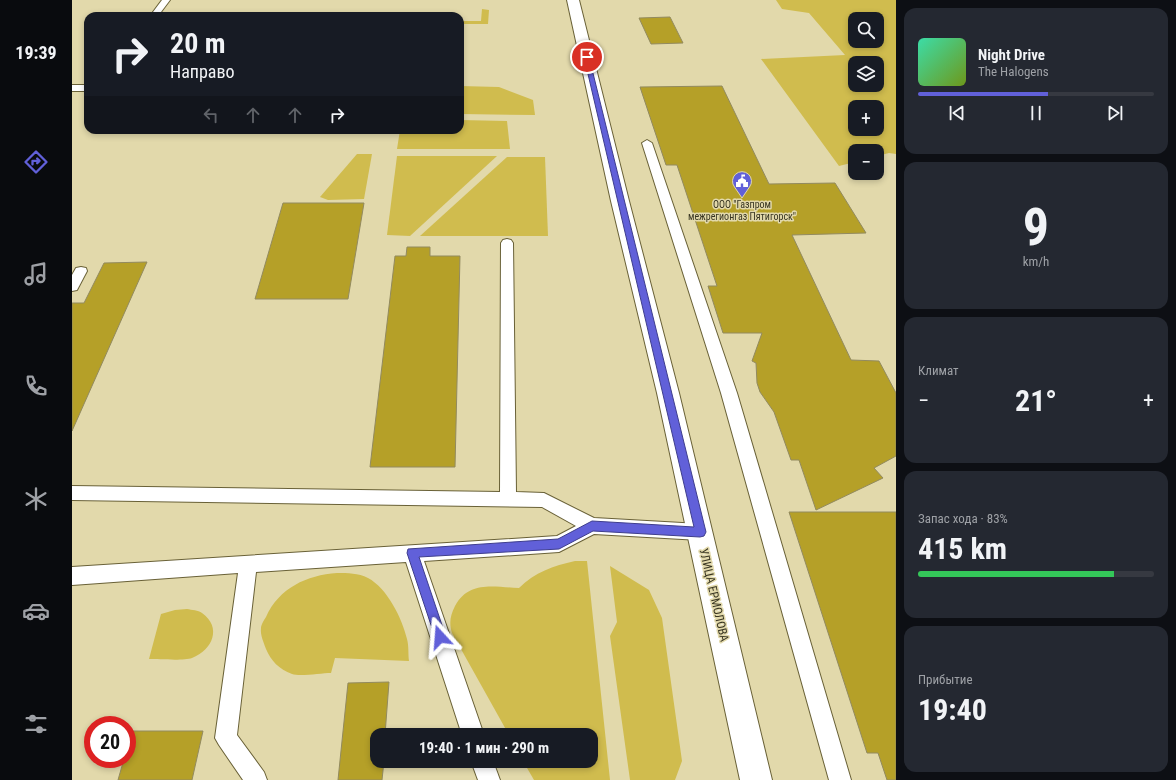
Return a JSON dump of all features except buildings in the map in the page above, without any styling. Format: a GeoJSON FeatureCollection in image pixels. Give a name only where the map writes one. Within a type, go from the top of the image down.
{"type":"FeatureCollection","features":[{"type":"Feature","properties":{"kind":"main road","name":"УЛИЦА ЕРМОЛОВА"},"geometry":{"type":"LineString","coordinates":[[575,5],[700,532],[756,780]]}},
{"type":"Feature","properties":{"kind":"lane"},"geometry":{"type":"LineString","coordinates":[[157,12],[166,0]]}},
{"type":"Feature","properties":{"kind":"lane"},"geometry":{"type":"LineString","coordinates":[[72,88],[84,88]]}},
{"type":"Feature","properties":{"kind":"lane"},"geometry":{"type":"LineString","coordinates":[[647,143],[729,393],[840,780]]}},
{"type":"Feature","properties":{"kind":"lane"},"geometry":{"type":"LineString","coordinates":[[507,243],[508,500]]}},
{"type":"Feature","properties":{"kind":"lane"},"geometry":{"type":"LineString","coordinates":[[72,287],[81,271]]}},
{"type":"Feature","properties":{"kind":"lane"},"geometry":{"type":"LineString","coordinates":[[72,493],[544,500],[592,526],[700,532]]}},
{"type":"Feature","properties":{"kind":"lane"},"geometry":{"type":"LineString","coordinates":[[72,576],[248,566],[412,553],[559,544],[592,526]]}},
{"type":"Feature","properties":{"kind":"lane"},"geometry":{"type":"LineString","coordinates":[[412,553],[472,728]]}},
{"type":"Feature","properties":{"kind":"lane"},"geometry":{"type":"LineString","coordinates":[[248,566],[226,738],[256,780]]}},
{"type":"Feature","properties":{"kind":"lane"},"geometry":{"type":"LineString","coordinates":[[485,768],[489,780]]}},
{"type":"Feature","properties":{"kind":"shaded area"},"geometry":{"type":"Polygon","coordinates":[[[776,0],[896,0],[896,154],[884,154],[884,144],[848,144],[848,164],[839,166],[761,59],[845,55],[809,13],[782,9],[776,0]]]}},
{"type":"Feature","properties":{"kind":"shaded area"},"geometry":{"type":"Polygon","coordinates":[[[482,9],[489,10],[488,24],[464,24],[464,21],[481,21],[482,9]]]}},
{"type":"Feature","properties":{"kind":"shaded area"},"geometry":{"type":"Polygon","coordinates":[[[464,86],[499,87],[533,100],[535,115],[464,114],[464,86]]]}},
{"type":"Feature","properties":{"kind":"shaded area"},"geometry":{"type":"Polygon","coordinates":[[[464,120],[507,121],[510,149],[397,149],[399,134],[464,134],[464,120]]]}},
{"type":"Feature","properties":{"kind":"shaded area"},"geometry":{"type":"Polygon","coordinates":[[[357,154],[372,154],[364,199],[328,200],[320,197],[357,154]]]}},
{"type":"Feature","properties":{"kind":"shaded area"},"geometry":{"type":"Polygon","coordinates":[[[397,156],[497,156],[410,236],[387,235],[397,156]]]}},
{"type":"Feature","properties":{"kind":"shaded area"},"geometry":{"type":"Polygon","coordinates":[[[507,157],[545,157],[548,236],[420,236],[507,157]]]}},
{"type":"Feature","properties":{"kind":"shaded area"},"geometry":{"type":"Polygon","coordinates":[[[575,561],[587,561],[610,780],[534,780],[527,768],[598,768],[598,728],[505,728],[452,633],[450,626],[451,616],[455,606],[467,592],[491,586],[519,588],[531,578],[545,570],[575,561]]]}},
{"type":"Feature","properties":{"kind":"shaded area"},"geometry":{"type":"Polygon","coordinates":[[[610,566],[649,590],[662,618],[682,761],[675,780],[630,780],[610,636],[617,622],[610,566]]]}},
{"type":"Feature","properties":{"kind":"shaded area"},"geometry":{"type":"Polygon","coordinates":[[[337,573],[364,576],[375,583],[387,596],[393,604],[405,631],[408,642],[409,661],[335,658],[331,673],[296,675],[287,672],[273,661],[262,639],[261,627],[278,598],[295,585],[305,580],[326,574],[337,573]]]}},
{"type":"Feature","properties":{"kind":"shaded area"},"geometry":{"type":"Polygon","coordinates":[[[187,609],[200,612],[212,625],[213,631],[210,644],[205,650],[188,659],[149,659],[161,614],[175,610],[187,609]]]}},
{"type":"Feature","properties":{"kind":"place","name":"ООО \"Газпром межрегионгаз Пятигорск\""},"geometry":{"type":"Point","coordinates":[742,198]}},
{"type":"Feature","properties":{"kind":"route"},"geometry":{"type":"LineString","coordinates":[[440,637],[412,553],[559,544],[592,526],[700,532],[668,393],[620,202],[587,57]]}}]}
